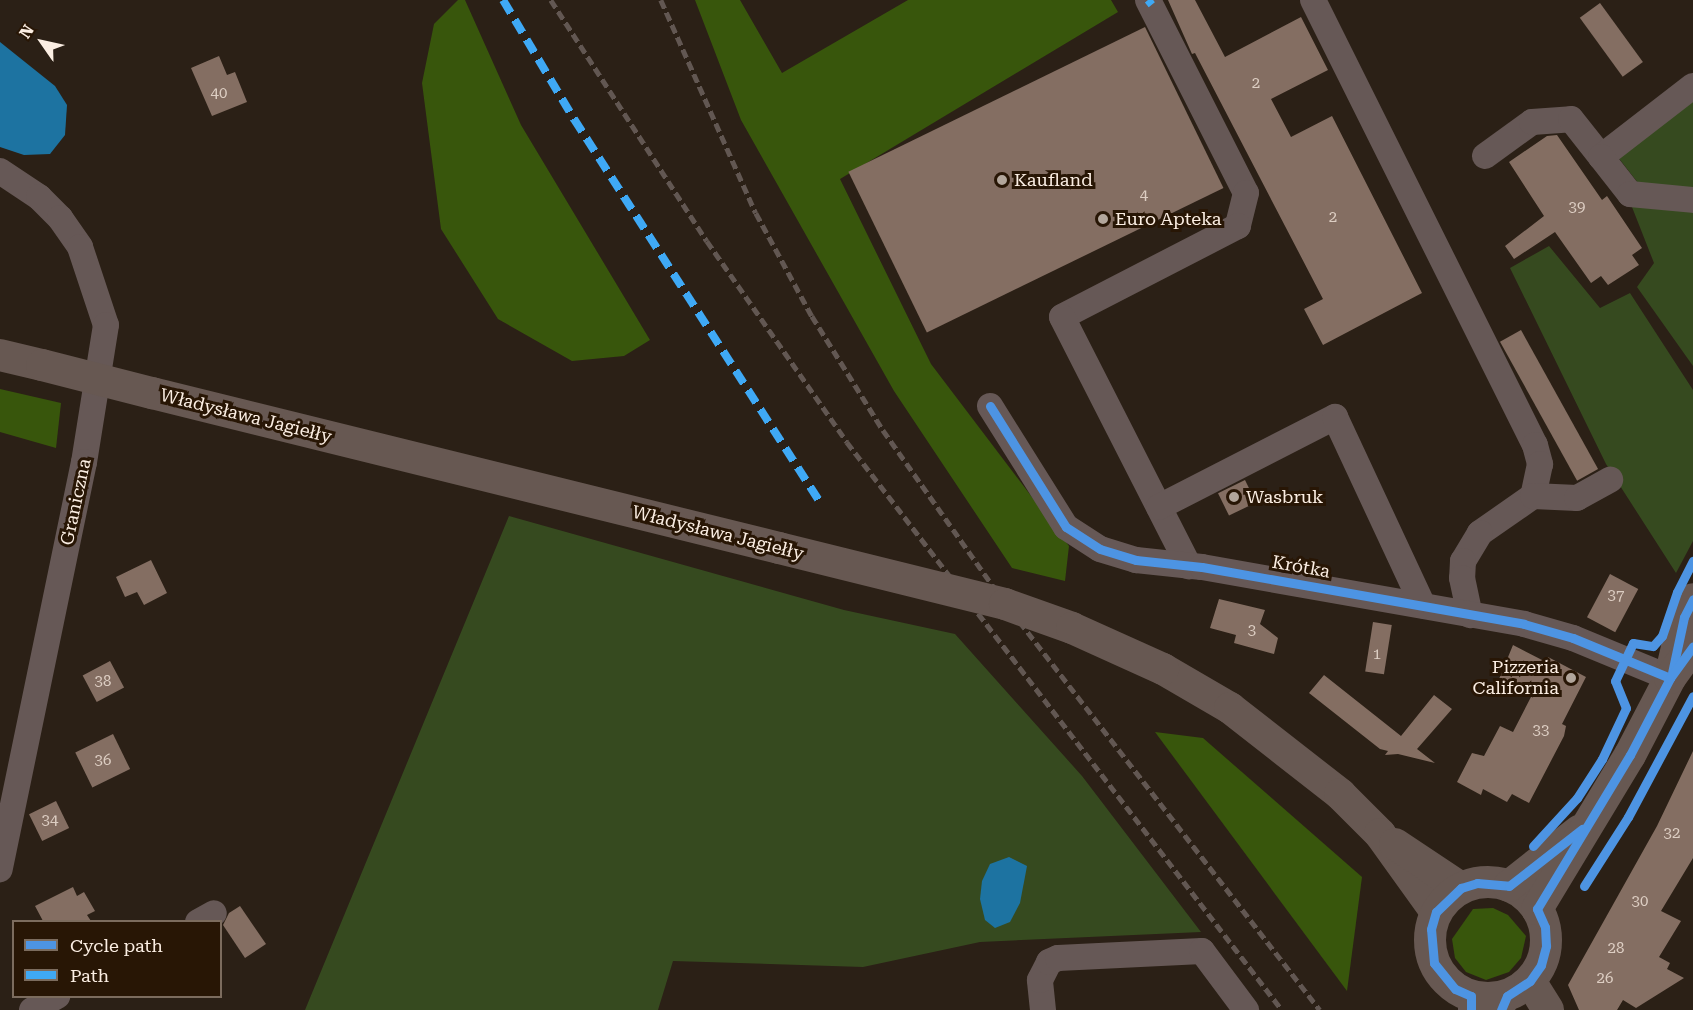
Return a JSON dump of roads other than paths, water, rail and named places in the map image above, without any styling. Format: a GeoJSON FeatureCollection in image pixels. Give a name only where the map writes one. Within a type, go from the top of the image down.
{"type":"FeatureCollection","features":[{"type":"Feature","properties":{"kind":"main road","name":"Władysława Jagiełły"},"geometry":{"type":"LineString","coordinates":[[0,355],[1005,604],[1072,628],[1163,669],[1230,708],[1297,758],[1380,834],[1461,888]]}},
{"type":"Feature","properties":{"kind":"main road"},"geometry":{"type":"LineString","coordinates":[[1670,678],[1684,617],[1693,599]]}},
{"type":"Feature","properties":{"kind":"main road"},"geometry":{"type":"LineString","coordinates":[[1538,909],[1670,678],[1693,646]]}},
{"type":"Feature","properties":{"kind":"main road"},"geometry":{"type":"LineString","coordinates":[[1509,886],[1587,825]]}},
{"type":"Feature","properties":{"kind":"main road","name":"Władysława Jagiełły"},"geometry":{"type":"LineString","coordinates":[[1380,834],[1436,912]]}},
{"type":"Feature","properties":{"kind":"main road"},"geometry":{"type":"LineString","coordinates":[[1514,999],[1541,965],[1546,946],[1545,927],[1538,909],[1509,886],[1485,882],[1461,888],[1436,912],[1430,946],[1434,963],[1455,989],[1471,1003],[1514,999],[1548,1010]]}},
{"type":"Feature","properties":{"kind":"street"},"geometry":{"type":"LineString","coordinates":[[1313,0],[1535,445],[1540,464],[1533,496]]}},
{"type":"Feature","properties":{"kind":"street"},"geometry":{"type":"LineString","coordinates":[[1150,3],[1246,193],[1239,226],[1062,317],[1190,566]]}},
{"type":"Feature","properties":{"kind":"street"},"geometry":{"type":"LineString","coordinates":[[1601,157],[1693,86]]}},
{"type":"Feature","properties":{"kind":"street"},"geometry":{"type":"LineString","coordinates":[[1485,156],[1532,122],[1571,119],[1630,194],[1693,200]]}},
{"type":"Feature","properties":{"kind":"street","name":"Graniczna"},"geometry":{"type":"LineString","coordinates":[[0,171],[39,197],[80,247],[106,325],[84,462],[3,836],[0,869]]}},
{"type":"Feature","properties":{"kind":"street","name":"Krótka"},"geometry":{"type":"LineString","coordinates":[[990,406],[1054,510],[1080,538],[1136,560],[1190,566],[1423,606],[1573,638],[1670,678]]}},
{"type":"Feature","properties":{"kind":"street"},"geometry":{"type":"LineString","coordinates":[[1159,507],[1335,417],[1423,606]]}},
{"type":"Feature","properties":{"kind":"street"},"geometry":{"type":"LineString","coordinates":[[1470,615],[1462,578],[1468,550],[1480,533],[1533,496],[1577,498],[1610,480]]}},
{"type":"Feature","properties":{"kind":"street"},"geometry":{"type":"LineString","coordinates":[[1043,1010],[1040,980],[1049,962],[1059,958],[1202,951],[1246,1010]]}},
{"type":"Feature","properties":{"kind":"street"},"geometry":{"type":"LineString","coordinates":[[32,1010],[53,998]]}},
{"type":"Feature","properties":{"kind":"water"},"geometry":{"type":"Polygon","coordinates":[[[0,42],[55,86],[67,105],[65,135],[50,154],[24,155],[0,147],[0,42]]]}},
{"type":"Feature","properties":{"kind":"water"},"geometry":{"type":"Polygon","coordinates":[[[1009,857],[1027,866],[1020,903],[1010,922],[995,928],[985,920],[980,899],[982,881],[990,864],[1009,857]]]}},
{"type":"Feature","properties":{"kind":"railway"},"geometry":{"type":"LineString","coordinates":[[551,0],[707,241],[847,442],[1282,1010]]}},
{"type":"Feature","properties":{"kind":"railway"},"geometry":{"type":"LineString","coordinates":[[661,0],[756,213],[812,316],[883,430],[1003,600],[1320,1010]]}},
{"type":"Feature","properties":{"kind":"place","name":"Kaufland"},"geometry":{"type":"Point","coordinates":[1002,180]}},
{"type":"Feature","properties":{"kind":"place","name":"Euro Apteka"},"geometry":{"type":"Point","coordinates":[1103,219]}},
{"type":"Feature","properties":{"kind":"place","name":"Wasbruk"},"geometry":{"type":"Point","coordinates":[1234,497]}},
{"type":"Feature","properties":{"kind":"place","name":"Pizzeria California"},"geometry":{"type":"Point","coordinates":[1571,678]}}]}
